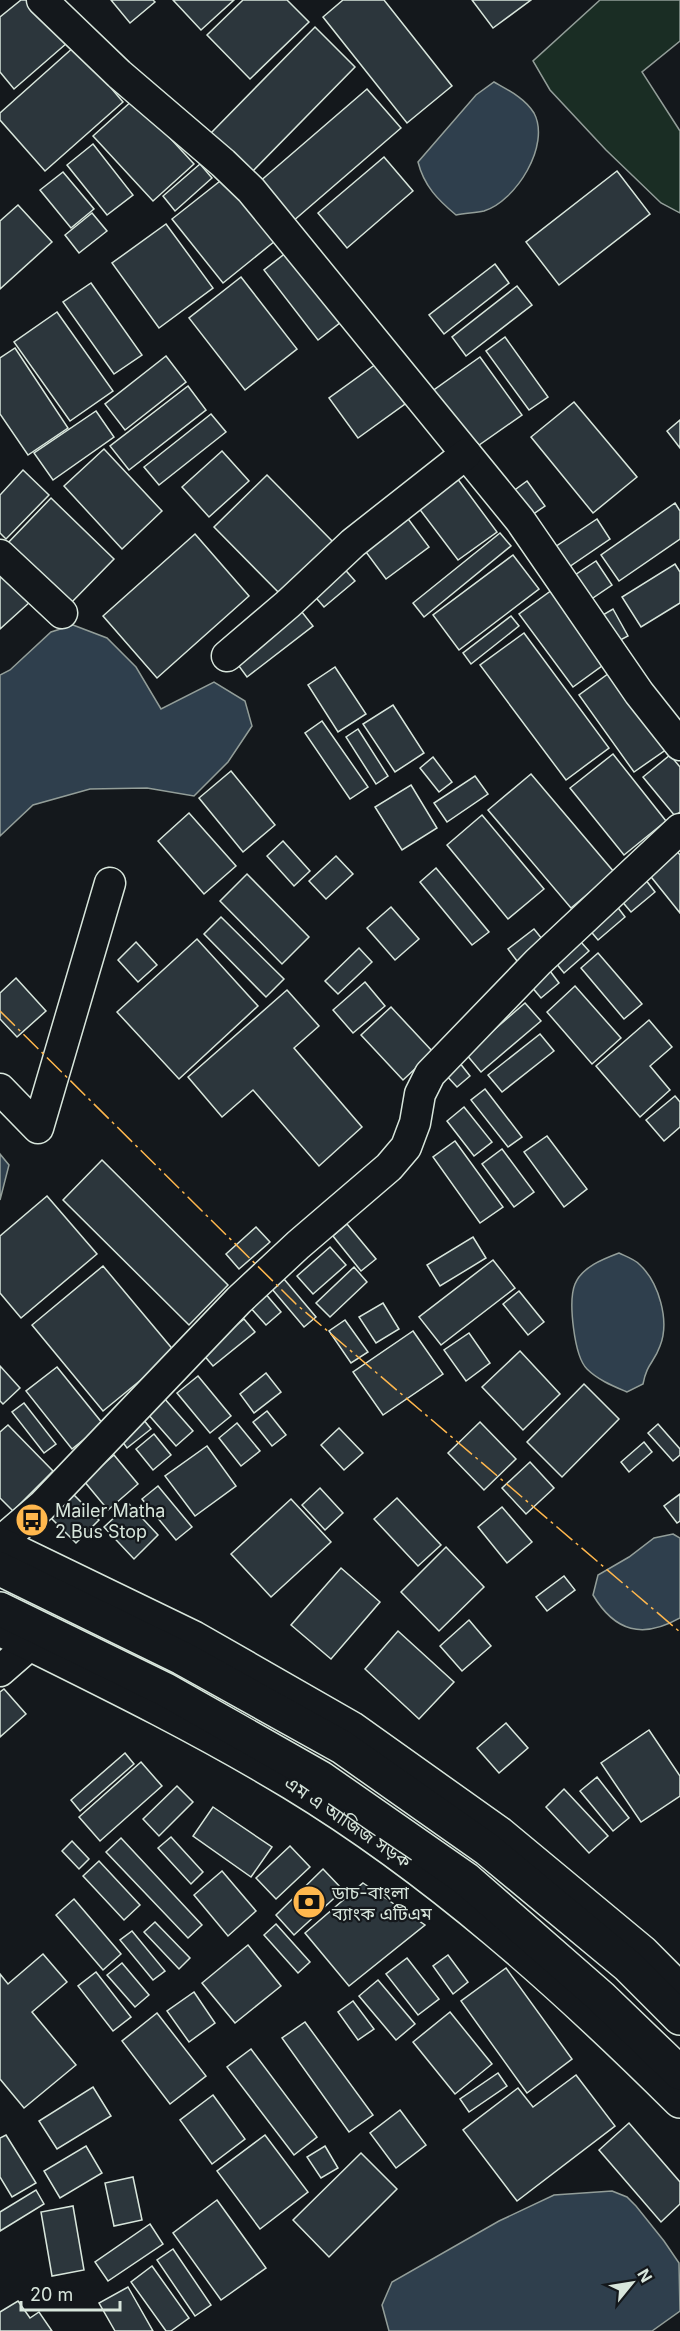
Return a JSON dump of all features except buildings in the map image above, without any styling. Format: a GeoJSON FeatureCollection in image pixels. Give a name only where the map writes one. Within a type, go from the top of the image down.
{"type":"FeatureCollection","features":[{"type":"Feature","properties":{"kind":"main road"},"geometry":{"type":"LineString","coordinates":[[0,1543],[194,1638],[351,1728],[500,1834],[642,1952],[680,1990]]}},
{"type":"Feature","properties":{"kind":"main road"},"geometry":{"type":"LineString","coordinates":[[0,1569],[182,1658],[342,1747],[487,1849],[628,1966],[680,2018]]}},
{"type":"Feature","properties":{"kind":"main road"},"geometry":{"type":"LineString","coordinates":[[0,1609],[166,1690],[321,1778],[466,1879],[601,1997],[680,2073]]}},
{"type":"Feature","properties":{"kind":"main road","name":"এম এ আজিজ সড়ক"},"geometry":{"type":"LineString","coordinates":[[0,1629],[159,1708],[292,1783],[426,1875],[508,1939],[588,2010],[680,2101]]}},
{"type":"Feature","properties":{"kind":"street"},"geometry":{"type":"LineString","coordinates":[[42,0],[119,74],[251,190],[543,551],[632,684],[680,746]]}},
{"type":"Feature","properties":{"kind":"street"},"geometry":{"type":"LineString","coordinates":[[227,656],[288,604],[352,543],[466,454]]}},
{"type":"Feature","properties":{"kind":"street"},"geometry":{"type":"LineString","coordinates":[[0,555],[62,613]]}},
{"type":"Feature","properties":{"kind":"street"},"geometry":{"type":"LineString","coordinates":[[0,1543],[42,1506],[239,1300],[298,1245],[389,1167],[406,1147],[415,1123],[420,1094],[430,1074],[538,962],[680,829]]}},
{"type":"Feature","properties":{"kind":"street"},"geometry":{"type":"LineString","coordinates":[[0,1089],[38,1128],[110,883]]}},
{"type":"Feature","properties":{"kind":"street"},"geometry":{"type":"LineString","coordinates":[[0,1671],[31,1644]]}},
{"type":"Feature","properties":{"kind":"green space"},"geometry":{"type":"Polygon","coordinates":[[[600,0],[680,0],[680,41],[642,72],[680,131],[680,213],[661,203],[606,150],[550,90],[533,61],[600,0]]]}},
{"type":"Feature","properties":{"kind":"water"},"geometry":{"type":"Polygon","coordinates":[[[494,82],[521,99],[534,113],[538,126],[538,140],[534,155],[527,170],[508,196],[484,211],[456,215],[432,192],[418,162],[476,95],[494,82]]]}},
{"type":"Feature","properties":{"kind":"water"},"geometry":{"type":"Polygon","coordinates":[[[73,625],[107,638],[136,667],[161,709],[214,682],[245,701],[252,726],[228,762],[194,796],[147,788],[90,789],[33,805],[0,836],[0,675],[10,670],[51,632],[73,625]]]}},
{"type":"Feature","properties":{"kind":"water"},"geometry":{"type":"Polygon","coordinates":[[[0,1154],[9,1165],[0,1200],[0,1154]]]}},
{"type":"Feature","properties":{"kind":"water"},"geometry":{"type":"Polygon","coordinates":[[[619,1253],[637,1262],[652,1281],[661,1302],[664,1325],[660,1346],[646,1372],[643,1384],[627,1392],[601,1380],[582,1362],[572,1315],[573,1292],[578,1278],[594,1264],[619,1253]]]}},
{"type":"Feature","properties":{"kind":"water"},"geometry":{"type":"Polygon","coordinates":[[[673,1534],[680,1538],[680,1618],[667,1625],[642,1630],[620,1624],[611,1617],[593,1595],[598,1575],[629,1557],[654,1538],[673,1534]]]}},
{"type":"Feature","properties":{"kind":"water"},"geometry":{"type":"Polygon","coordinates":[[[612,2191],[627,2197],[636,2206],[679,2263],[680,2311],[652,2331],[389,2331],[382,2305],[392,2282],[499,2221],[554,2195],[612,2191]]]}},
{"type":"Feature","properties":{"kind":"power"},"geometry":{"type":"LineString","coordinates":[[0,1011],[296,1304],[680,1632]]}},
{"type":"Feature","properties":{"kind":"place","name":"Mailer Matha 2 Bus Stop"},"geometry":{"type":"Point","coordinates":[32,1520]}},
{"type":"Feature","properties":{"kind":"place","name":"ডাচ-বাংলা ব্যাংক এটিএম"},"geometry":{"type":"Point","coordinates":[309,1902]}}]}
